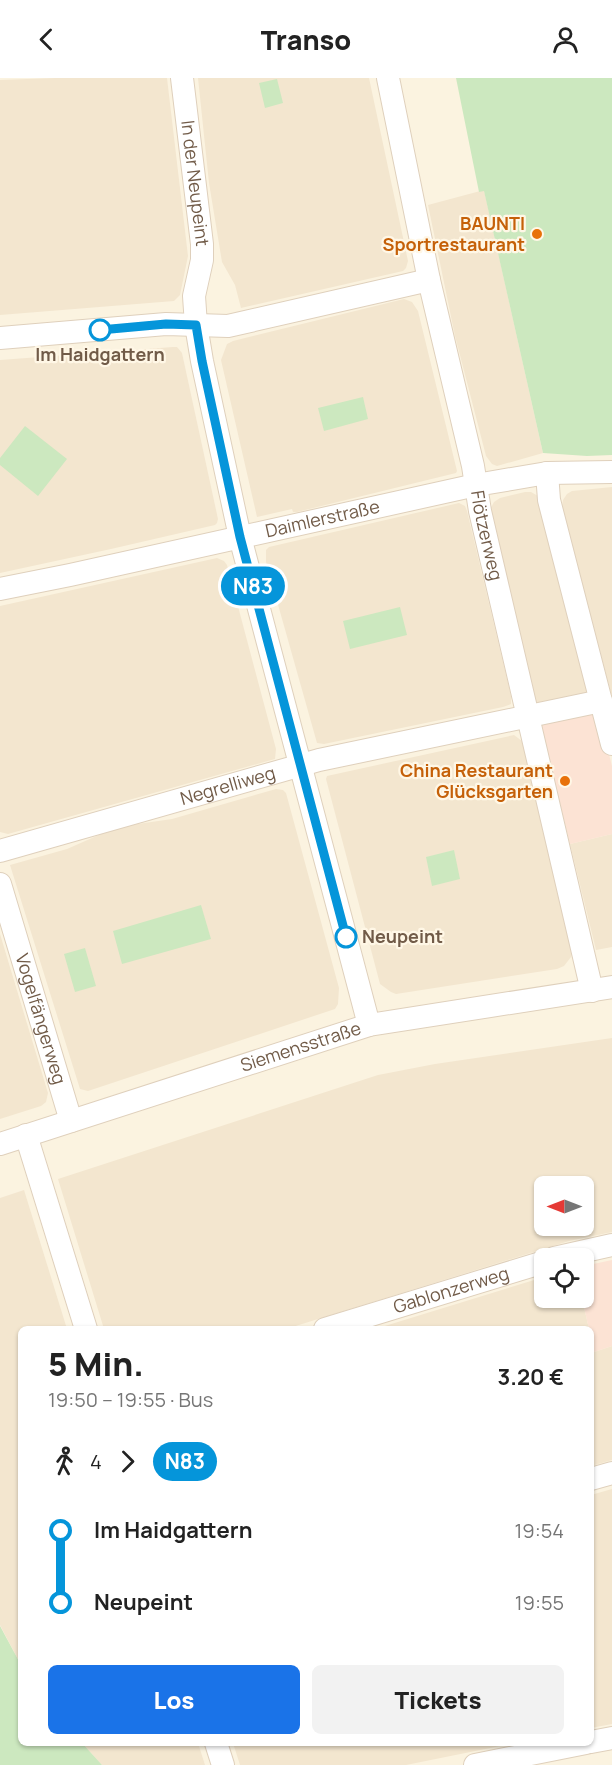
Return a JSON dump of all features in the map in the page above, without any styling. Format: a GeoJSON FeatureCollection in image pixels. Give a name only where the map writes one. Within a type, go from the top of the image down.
{"type":"FeatureCollection","features":[{"type":"Feature","properties":{"kind":"street","name":"In der Neupeint"},"geometry":{"type":"LineString","coordinates":[[182,78],[202,244],[202,260],[194,296],[202,361],[240,537],[369,1025]]}},
{"type":"Feature","properties":{"kind":"street","name":"Flötzerweg"},"geometry":{"type":"LineString","coordinates":[[388,78],[429,280],[529,717],[602,989]]}},
{"type":"Feature","properties":{"kind":"street"},"geometry":{"type":"LineString","coordinates":[[0,338],[166,324],[228,326],[429,280]]}},
{"type":"Feature","properties":{"kind":"street","name":"Daimlerstraße"},"geometry":{"type":"LineString","coordinates":[[0,589],[476,485],[547,473],[612,472]]}},
{"type":"Feature","properties":{"kind":"street"},"geometry":{"type":"LineString","coordinates":[[547,473],[549,500],[612,744]]}},
{"type":"Feature","properties":{"kind":"street","name":"Negrelliweg"},"geometry":{"type":"LineString","coordinates":[[0,851],[301,765],[601,701]]}},
{"type":"Feature","properties":{"kind":"street","name":"Vogelfängerweg"},"geometry":{"type":"LineString","coordinates":[[0,884],[71,1121]]}},
{"type":"Feature","properties":{"kind":"street","name":"Siemensstraße"},"geometry":{"type":"LineString","coordinates":[[0,1144],[369,1025],[602,989]]}},
{"type":"Feature","properties":{"kind":"street"},"geometry":{"type":"LineString","coordinates":[[26,1135],[85,1326]]}},
{"type":"Feature","properties":{"kind":"street"},"geometry":{"type":"LineString","coordinates":[[594,1249],[612,1245]]}},
{"type":"Feature","properties":{"kind":"street","name":"Gablonzerweg"},"geometry":{"type":"LineString","coordinates":[[335,1326],[534,1265]]}},
{"type":"Feature","properties":{"kind":"street"},"geometry":{"type":"LineString","coordinates":[[594,1478],[612,1473]]}},
{"type":"Feature","properties":{"kind":"street"},"geometry":{"type":"LineString","coordinates":[[594,1741],[612,1738]]}},
{"type":"Feature","properties":{"kind":"street"},"geometry":{"type":"LineString","coordinates":[[217,1746],[223,1765]]}},
{"type":"Feature","properties":{"kind":"street"},"geometry":{"type":"LineString","coordinates":[[476,1765],[571,1746]]}},
{"type":"Feature","properties":{"kind":"shaded area"},"geometry":{"type":"Polygon","coordinates":[[[167,78],[188,256],[180,295],[174,301],[0,315],[0,80],[167,78]]]}},
{"type":"Feature","properties":{"kind":"shaded area"},"geometry":{"type":"Polygon","coordinates":[[[198,78],[369,78],[408,261],[406,268],[403,271],[241,308],[235,285],[222,262],[209,183],[198,78]]]}},
{"type":"Feature","properties":{"kind":"shaded area"},"geometry":{"type":"Polygon","coordinates":[[[484,190],[543,453],[497,466],[492,464],[486,456],[455,336],[428,205],[484,190]]]}},
{"type":"Feature","properties":{"kind":"shaded area"},"geometry":{"type":"Polygon","coordinates":[[[404,299],[412,302],[418,311],[456,473],[297,512],[293,512],[292,509],[257,517],[221,360],[227,344],[404,299]]]}},
{"type":"Feature","properties":{"kind":"shaded area"},"geometry":{"type":"Polygon","coordinates":[[[177,347],[182,353],[217,523],[0,573],[0,360],[177,347]]]}},
{"type":"Feature","properties":{"kind":"shaded area"},"geometry":{"type":"Polygon","coordinates":[[[612,487],[612,697],[562,507],[563,500],[572,491],[612,487]]]}},
{"type":"Feature","properties":{"kind":"shaded area"},"geometry":{"type":"Polygon","coordinates":[[[525,492],[538,496],[590,692],[534,706],[488,513],[494,502],[500,498],[525,492]]]}},
{"type":"Feature","properties":{"kind":"shaded area"},"geometry":{"type":"Polygon","coordinates":[[[459,503],[465,506],[467,511],[511,704],[324,744],[317,743],[266,562],[266,550],[269,547],[459,503]]]}},
{"type":"Feature","properties":{"kind":"shaded area"},"geometry":{"type":"Polygon","coordinates":[[[217,558],[227,565],[276,749],[275,759],[8,834],[0,832],[0,606],[217,558]]]}},
{"type":"Feature","properties":{"kind":"shaded area"},"geometry":{"type":"Polygon","coordinates":[[[591,712],[599,715],[612,766],[612,834],[570,844],[540,723],[591,712]]]}},
{"type":"Feature","properties":{"kind":"shaded area"},"geometry":{"type":"Polygon","coordinates":[[[514,735],[522,741],[572,951],[571,957],[564,966],[557,969],[396,994],[391,992],[380,984],[327,776],[514,735]]]}},
{"type":"Feature","properties":{"kind":"shaded area"},"geometry":{"type":"Polygon","coordinates":[[[276,789],[286,793],[339,988],[338,1004],[335,1009],[88,1091],[80,1089],[10,865],[67,849],[117,827],[172,819],[276,789]]]}},
{"type":"Feature","properties":{"kind":"shaded area"},"geometry":{"type":"Polygon","coordinates":[[[612,834],[612,947],[596,950],[570,844],[612,834]]]}},
{"type":"Feature","properties":{"kind":"shaded area"},"geometry":{"type":"Polygon","coordinates":[[[0,934],[48,1093],[46,1102],[41,1106],[0,1119],[0,934]]]}},
{"type":"Feature","properties":{"kind":"shaded area"},"geometry":{"type":"Polygon","coordinates":[[[612,1038],[612,1232],[594,1236],[594,1176],[534,1176],[534,1236],[593,1236],[546,1248],[534,1248],[534,1252],[296,1326],[103,1326],[58,1179],[378,1075],[435,1064],[612,1038]]]}},
{"type":"Feature","properties":{"kind":"shaded area"},"geometry":{"type":"Polygon","coordinates":[[[24,1190],[66,1326],[18,1326],[18,1659],[0,1625],[0,1198],[24,1190]]]}},
{"type":"Feature","properties":{"kind":"shaded area"},"geometry":{"type":"Polygon","coordinates":[[[612,1260],[612,1346],[594,1352],[594,1326],[588,1326],[584,1308],[594,1308],[594,1264],[612,1260]]]}},
{"type":"Feature","properties":{"kind":"shaded area"},"geometry":{"type":"Polygon","coordinates":[[[534,1280],[534,1308],[584,1308],[588,1326],[385,1326],[534,1280]]]}},
{"type":"Feature","properties":{"kind":"shaded area"},"geometry":{"type":"Polygon","coordinates":[[[612,1346],[612,1460],[594,1465],[594,1352],[612,1346]]]}},
{"type":"Feature","properties":{"kind":"shaded area"},"geometry":{"type":"Polygon","coordinates":[[[612,1489],[612,1724],[594,1727],[594,1494],[612,1489]]]}},
{"type":"Feature","properties":{"kind":"shaded area"},"geometry":{"type":"Polygon","coordinates":[[[85,1746],[199,1746],[205,1765],[102,1765],[85,1746]]]}},
{"type":"Feature","properties":{"kind":"shaded area"},"geometry":{"type":"Polygon","coordinates":[[[234,1746],[500,1746],[406,1765],[240,1765],[234,1746]]]}},
{"type":"Feature","properties":{"kind":"green space"},"geometry":{"type":"Polygon","coordinates":[[[456,78],[612,78],[612,455],[543,453],[484,191],[479,192],[456,78]]]}},
{"type":"Feature","properties":{"kind":"green space"},"geometry":{"type":"Polygon","coordinates":[[[277,79],[283,103],[265,108],[259,83],[277,79]]]}},
{"type":"Feature","properties":{"kind":"green space"},"geometry":{"type":"Polygon","coordinates":[[[363,397],[368,419],[324,431],[318,408],[363,397]]]}},
{"type":"Feature","properties":{"kind":"green space"},"geometry":{"type":"Polygon","coordinates":[[[25,426],[67,459],[38,496],[0,465],[0,458],[25,426]]]}},
{"type":"Feature","properties":{"kind":"green space"},"geometry":{"type":"Polygon","coordinates":[[[400,607],[407,635],[350,649],[343,621],[400,607]]]}},
{"type":"Feature","properties":{"kind":"green space"},"geometry":{"type":"Polygon","coordinates":[[[454,850],[460,879],[432,886],[426,857],[454,850]]]}},
{"type":"Feature","properties":{"kind":"green space"},"geometry":{"type":"Polygon","coordinates":[[[201,905],[211,939],[122,964],[113,931],[201,905]]]}},
{"type":"Feature","properties":{"kind":"green space"},"geometry":{"type":"Polygon","coordinates":[[[85,948],[96,986],[75,992],[64,954],[85,948]]]}},
{"type":"Feature","properties":{"kind":"green space"},"geometry":{"type":"Polygon","coordinates":[[[0,1626],[18,1659],[18,1746],[85,1746],[102,1765],[0,1765],[0,1626]]]}},
{"type":"Feature","properties":{"kind":"bus line","name":"N83"},"geometry":{"type":"LineString","coordinates":[[100,330],[166,324],[196,325],[240,537],[346,937]]}},
{"type":"Feature","properties":{"kind":"place","name":"BAUNTI Sportrestaurant"},"geometry":{"type":"Point","coordinates":[537,234]}},
{"type":"Feature","properties":{"kind":"place","name":"Im Haidgattern"},"geometry":{"type":"Point","coordinates":[100,330]}},
{"type":"Feature","properties":{"kind":"place","name":"China Restaurant Glücksgarten"},"geometry":{"type":"Point","coordinates":[565,781]}},
{"type":"Feature","properties":{"kind":"place","name":"Neupeint"},"geometry":{"type":"Point","coordinates":[346,937]}}]}
